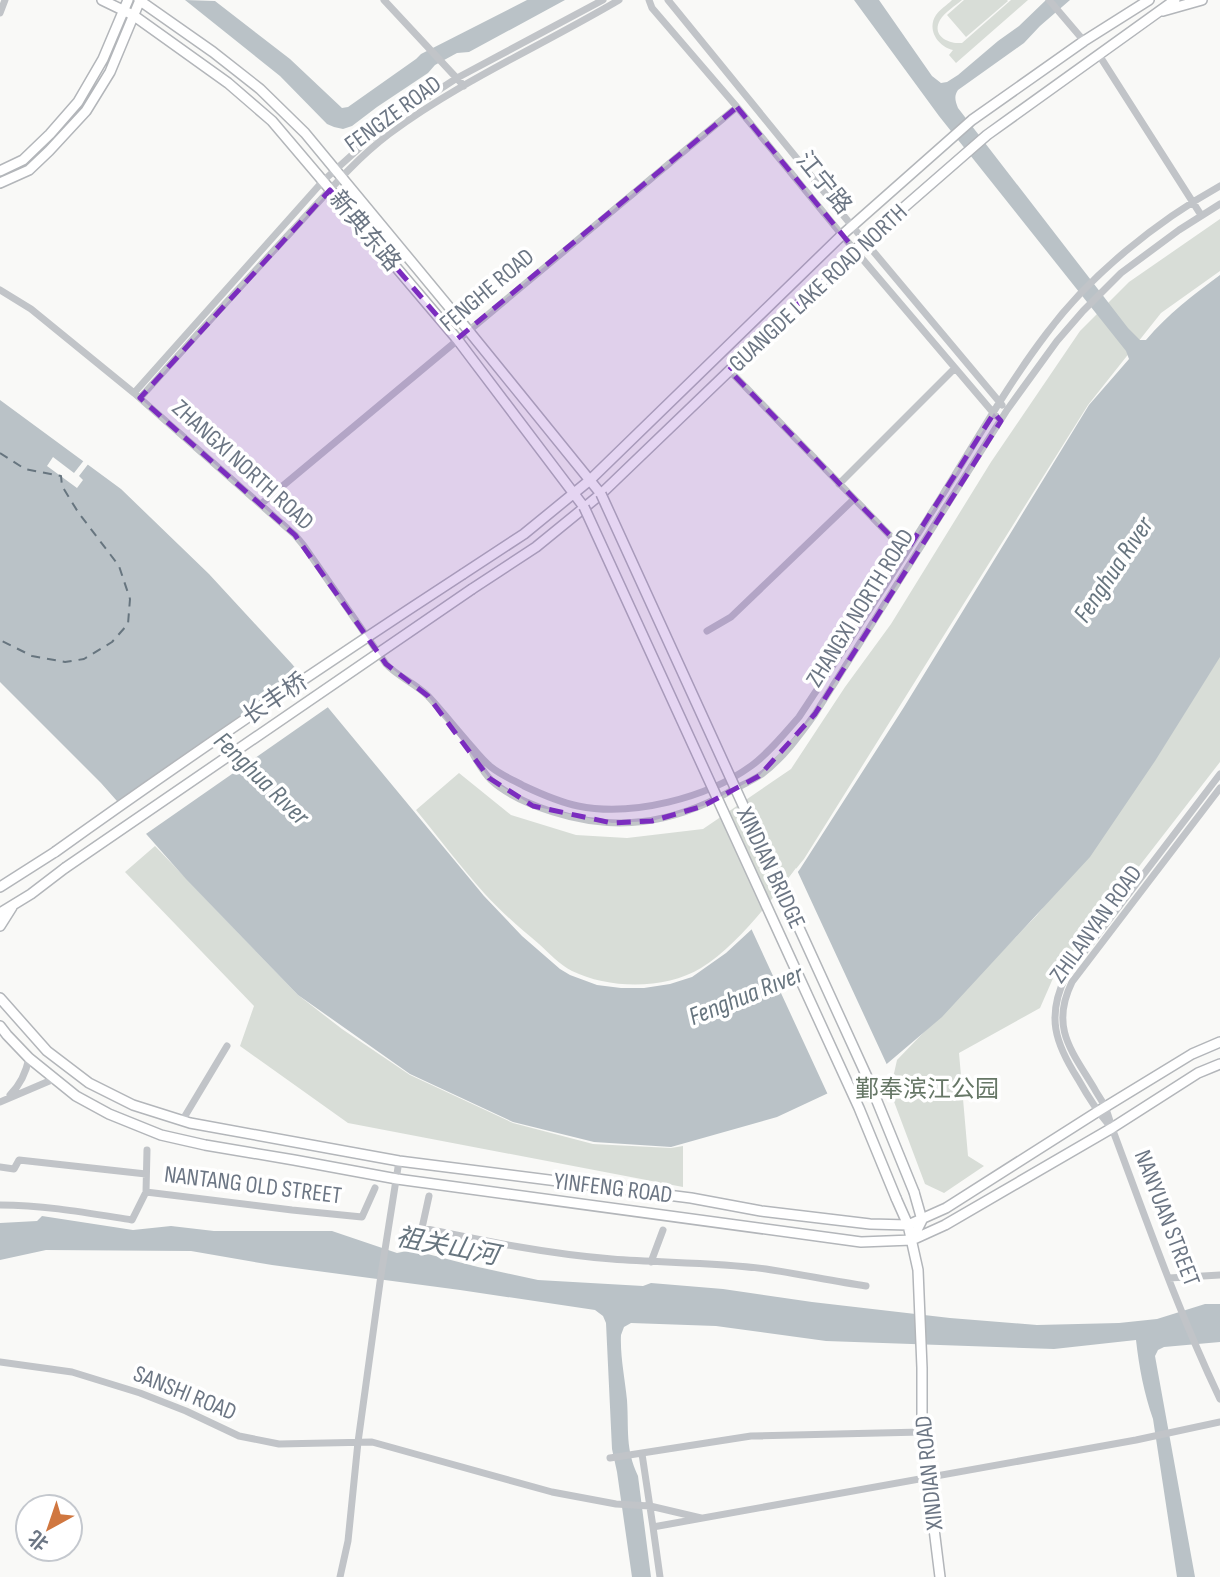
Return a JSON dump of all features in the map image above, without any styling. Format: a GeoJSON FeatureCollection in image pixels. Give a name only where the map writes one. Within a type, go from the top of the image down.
{"type":"FeatureCollection","features":[{"type":"Feature","properties":{"kind":"main road","name":"新典东路"},"geometry":{"type":"LineString","coordinates":[[102,0],[128,13],[237,91],[272,121],[457,340],[584,507]]}},
{"type":"Feature","properties":{"kind":"main road"},"geometry":{"type":"LineString","coordinates":[[0,183],[29,170],[86,111],[110,72],[128,13],[128,0]]}},
{"type":"Feature","properties":{"kind":"main road","name":"新典东路"},"geometry":{"type":"LineString","coordinates":[[140,0],[260,89],[305,133],[601,494]]}},
{"type":"Feature","properties":{"kind":"main road"},"geometry":{"type":"LineString","coordinates":[[0,171],[23,160],[78,102],[128,13],[140,0]]}},
{"type":"Feature","properties":{"kind":"main road","name":"GUANGDE LAKE ROAD NORTH"},"geometry":{"type":"LineString","coordinates":[[472,589],[536,547],[601,494],[855,250],[987,135],[1175,0]]}},
{"type":"Feature","properties":{"kind":"main road"},"geometry":{"type":"LineString","coordinates":[[1157,12],[1202,0]]}},
{"type":"Feature","properties":{"kind":"main road","name":"GUANGDE LAKE ROAD NORTH"},"geometry":{"type":"LineString","coordinates":[[463,574],[524,534],[590,481],[842,235],[972,120],[1084,41],[1145,2]]}},
{"type":"Feature","properties":{"kind":"main road","name":"XINDIAN BRIDGE"},"geometry":{"type":"LineString","coordinates":[[601,494],[868,1079],[914,1192],[922,1220]]}},
{"type":"Feature","properties":{"kind":"main road","name":"XINDIAN BRIDGE"},"geometry":{"type":"LineString","coordinates":[[584,507],[859,1108],[908,1225],[918,1270]]}},
{"type":"Feature","properties":{"kind":"main road","name":"长丰桥"},"geometry":{"type":"LineString","coordinates":[[0,887],[463,574]]}},
{"type":"Feature","properties":{"kind":"main road","name":"长丰桥"},"geometry":{"type":"LineString","coordinates":[[0,913],[472,589]]}},
{"type":"Feature","properties":{"kind":"main road"},"geometry":{"type":"LineString","coordinates":[[0,926],[12,905]]}},
{"type":"Feature","properties":{"kind":"main road","name":"YINFENG ROAD"},"geometry":{"type":"LineString","coordinates":[[0,998],[47,1051],[89,1083],[133,1105],[182,1121],[399,1161],[870,1224],[908,1225],[946,1208],[1101,1109],[1192,1054],[1220,1042]]}},
{"type":"Feature","properties":{"kind":"main road","name":"YINFENG ROAD"},"geometry":{"type":"LineString","coordinates":[[0,1026],[29,1058],[76,1096],[109,1114],[161,1135],[397,1179],[861,1242],[912,1240],[945,1226],[1112,1128],[1198,1073],[1220,1063]]}},
{"type":"Feature","properties":{"kind":"main road"},"geometry":{"type":"LineString","coordinates":[[912,1240],[922,1220]]}},
{"type":"Feature","properties":{"kind":"main road","name":"XINDIAN ROAD"},"geometry":{"type":"LineString","coordinates":[[918,1270],[922,1432],[940,1577]]}},
{"type":"Feature","properties":{"kind":"street"},"geometry":{"type":"LineString","coordinates":[[0,13],[5,0]]}},
{"type":"Feature","properties":{"kind":"street"},"geometry":{"type":"LineString","coordinates":[[384,0],[464,86]]}},
{"type":"Feature","properties":{"kind":"street","name":"FENGZE ROAD"},"geometry":{"type":"LineString","coordinates":[[137,395],[330,190],[339,173],[364,144],[411,108],[457,78],[603,0]]}},
{"type":"Feature","properties":{"kind":"street","name":"FENGZE ROAD"},"geometry":{"type":"LineString","coordinates":[[137,395],[323,181],[339,173],[412,118],[464,86],[619,0]]}},
{"type":"Feature","properties":{"kind":"street","name":"江宁路"},"geometry":{"type":"LineString","coordinates":[[649,0],[652,8],[1001,421]]}},
{"type":"Feature","properties":{"kind":"street","name":"江宁路"},"geometry":{"type":"LineString","coordinates":[[668,0],[852,226],[1007,410]]}},
{"type":"Feature","properties":{"kind":"street"},"geometry":{"type":"LineString","coordinates":[[1049,0],[1084,41]]}},
{"type":"Feature","properties":{"kind":"street"},"geometry":{"type":"LineString","coordinates":[[1099,55],[1201,215]]}},
{"type":"Feature","properties":{"kind":"street","name":"FENGHE ROAD"},"geometry":{"type":"LineString","coordinates":[[261,504],[737,107]]}},
{"type":"Feature","properties":{"kind":"street","name":"ZHANGXI NORTH ROAD"},"geometry":{"type":"LineString","coordinates":[[0,290],[31,310],[137,395],[295,535],[386,664],[400,677],[419,687],[492,768],[544,795],[578,806],[616,810],[649,807],[705,790],[752,766],[785,734],[816,691],[1012,382],[1046,333],[1073,301],[1144,237],[1193,201],[1220,186]]}},
{"type":"Feature","properties":{"kind":"street","name":"ZHANGXI NORTH ROAD"},"geometry":{"type":"LineString","coordinates":[[457,730],[489,778],[502,789],[533,806],[575,819],[612,824],[652,821],[674,816],[703,806],[759,776],[783,755],[815,714],[1007,410],[1057,341],[1106,287],[1140,257],[1220,204]]}},
{"type":"Feature","properties":{"kind":"street"},"geometry":{"type":"LineString","coordinates":[[839,484],[955,368]]}},
{"type":"Feature","properties":{"kind":"street"},"geometry":{"type":"LineString","coordinates":[[729,370],[906,552]]}},
{"type":"Feature","properties":{"kind":"street"},"geometry":{"type":"LineString","coordinates":[[707,631],[731,617],[854,499]]}},
{"type":"Feature","properties":{"kind":"street","name":"ZHILANYAN ROAD"},"geometry":{"type":"LineString","coordinates":[[1101,1109],[1066,1060],[1057,1039],[1055,1013],[1059,993],[1066,976],[1220,774]]}},
{"type":"Feature","properties":{"kind":"street","name":"ZHILANYAN ROAD"},"geometry":{"type":"LineString","coordinates":[[1112,1128],[1065,1038],[1063,1004],[1079,971],[1220,788]]}},
{"type":"Feature","properties":{"kind":"street"},"geometry":{"type":"LineString","coordinates":[[182,1121],[227,1046]]}},
{"type":"Feature","properties":{"kind":"street"},"geometry":{"type":"LineString","coordinates":[[4,1100],[19,1086],[27,1070],[29,1058]]}},
{"type":"Feature","properties":{"kind":"street"},"geometry":{"type":"LineString","coordinates":[[4,1100],[54,1079]]}},
{"type":"Feature","properties":{"kind":"street","name":"NANYUAN STREET"},"geometry":{"type":"LineString","coordinates":[[1112,1128],[1200,1358],[1220,1399]]}},
{"type":"Feature","properties":{"kind":"street"},"geometry":{"type":"LineString","coordinates":[[146,1192],[147,1150]]}},
{"type":"Feature","properties":{"kind":"street"},"geometry":{"type":"LineString","coordinates":[[0,1167],[14,1169],[19,1160],[146,1174]]}},
{"type":"Feature","properties":{"kind":"street"},"geometry":{"type":"LineString","coordinates":[[340,1577],[348,1541],[358,1442],[399,1161]]}},
{"type":"Feature","properties":{"kind":"street","name":"NANTANG OLD STREET"},"geometry":{"type":"LineString","coordinates":[[0,1205],[60,1209],[132,1220],[146,1192],[362,1217],[375,1188]]}},
{"type":"Feature","properties":{"kind":"street"},"geometry":{"type":"LineString","coordinates":[[429,1196],[422,1228],[504,1245],[607,1259],[766,1269],[866,1286]]}},
{"type":"Feature","properties":{"kind":"street"},"geometry":{"type":"LineString","coordinates":[[651,1262],[663,1230]]}},
{"type":"Feature","properties":{"kind":"street"},"geometry":{"type":"LineString","coordinates":[[1169,1278],[1220,1275]]}},
{"type":"Feature","properties":{"kind":"street","name":"SANSHI ROAD"},"geometry":{"type":"LineString","coordinates":[[0,1362],[72,1371],[140,1393],[239,1436],[279,1444],[372,1442],[552,1492],[618,1504],[647,1506],[701,1518]]}},
{"type":"Feature","properties":{"kind":"street"},"geometry":{"type":"LineString","coordinates":[[653,1527],[1220,1422]]}},
{"type":"Feature","properties":{"kind":"street"},"geometry":{"type":"LineString","coordinates":[[610,1458],[751,1436],[922,1432]]}},
{"type":"Feature","properties":{"kind":"street"},"geometry":{"type":"LineString","coordinates":[[638,1454],[660,1577]]}},
{"type":"Feature","properties":{"kind":"highlighted area"},"geometry":{"type":"Polygon","coordinates":[[[737,107],[855,250],[729,370],[906,552],[994,413],[1001,421],[815,714],[759,776],[703,806],[652,821],[612,823],[533,806],[489,778],[428,696],[386,664],[295,535],[140,398],[330,190],[457,339],[737,107]]]}},
{"type":"Feature","properties":{"kind":"green space"},"geometry":{"type":"Polygon","coordinates":[[[952,0],[962,0],[942,17],[938,30],[943,38],[962,43],[1011,0],[1028,0],[956,63],[949,55],[953,50],[939,42],[932,26],[937,13],[952,0]]]}},
{"type":"Feature","properties":{"kind":"green space"},"geometry":{"type":"Polygon","coordinates":[[[964,0],[1008,1],[966,37],[947,15],[964,0]]]}},
{"type":"Feature","properties":{"kind":"green space"},"geometry":{"type":"Polygon","coordinates":[[[1220,219],[1220,271],[1161,313],[1088,405],[804,859],[756,918],[729,946],[701,968],[671,980],[637,984],[603,981],[563,966],[484,893],[416,810],[459,773],[511,815],[576,835],[627,838],[703,829],[791,769],[845,687],[891,624],[991,462],[1080,331],[1129,282],[1220,219]]]}},
{"type":"Feature","properties":{"kind":"green space","name":"鄞奉滨江公园"},"geometry":{"type":"Polygon","coordinates":[[[1220,652],[1220,762],[1054,976],[1040,1008],[959,1053],[968,1156],[984,1166],[944,1193],[925,1184],[890,1091],[897,1060],[1037,915],[1107,827],[1220,652]]]}},
{"type":"Feature","properties":{"kind":"green space"},"geometry":{"type":"Polygon","coordinates":[[[155,846],[298,995],[410,1075],[513,1123],[593,1144],[671,1148],[683,1146],[683,1187],[348,1123],[240,1046],[254,1006],[125,872],[155,846]]]}},
{"type":"Feature","properties":{"kind":"water"},"geometry":{"type":"Polygon","coordinates":[[[185,0],[215,1],[290,59],[342,108],[348,107],[421,54],[527,0],[565,0],[469,52],[457,53],[435,65],[428,73],[352,126],[343,129],[327,124],[280,76],[185,0]]]}},
{"type":"Feature","properties":{"kind":"water","name":"Fenghua Rıver"},"geometry":{"type":"Polygon","coordinates":[[[854,0],[879,0],[932,76],[941,83],[958,75],[1019,26],[1046,0],[1070,0],[1024,43],[958,90],[956,100],[958,108],[1140,340],[1146,340],[1172,313],[1220,275],[1220,657],[1155,761],[1090,857],[942,1017],[882,1068],[777,1117],[671,1147],[594,1142],[513,1122],[410,1074],[298,995],[186,879],[101,783],[0,682],[0,400],[121,489],[209,574],[292,664],[484,896],[522,936],[560,969],[597,985],[621,988],[670,984],[692,977],[726,953],[752,929],[800,869],[904,707],[1089,405],[1129,359],[1126,351],[939,116],[854,0]]]}},
{"type":"Feature","properties":{"kind":"water"},"geometry":{"type":"Polygon","coordinates":[[[42,1216],[133,1230],[171,1226],[214,1231],[332,1231],[397,1253],[412,1250],[538,1280],[643,1286],[651,1283],[723,1289],[950,1318],[1037,1325],[1157,1319],[1205,1304],[1220,1304],[1220,1342],[1164,1347],[1158,1350],[1155,1356],[1195,1577],[1177,1577],[1153,1419],[1142,1380],[1136,1340],[1054,1349],[826,1341],[716,1326],[631,1323],[624,1327],[621,1335],[621,1351],[629,1448],[638,1476],[651,1577],[632,1577],[612,1449],[606,1323],[603,1316],[595,1310],[272,1265],[191,1251],[46,1250],[0,1260],[0,1223],[37,1221],[42,1216]]]}},
{"type":"Feature","properties":{"kind":"pier"},"geometry":{"type":"Polygon","coordinates":[[[53,457],[74,473],[85,459],[89,463],[79,476],[83,480],[77,488],[47,466],[53,457]]]}},
{"type":"Feature","properties":{"kind":"pier"},"geometry":{"type":"Polygon","coordinates":[[[304,673],[331,705],[143,836],[115,804],[304,673]]]}},
{"type":"Feature","properties":{"kind":"pier"},"geometry":{"type":"Polygon","coordinates":[[[796,868],[888,1067],[829,1097],[750,926],[796,868]]]}},
{"type":"Feature","properties":{"kind":"ferry route"},"geometry":{"type":"LineString","coordinates":[[0,453],[25,469],[61,476],[62,486],[78,512],[119,566],[130,599],[128,624],[112,642],[84,659],[65,662],[32,656],[0,640]]}},
{"type":"Feature","properties":{"kind":"water label","name":"祖关山河"},"geometry":{"type":"Point","coordinates":[447,1247]}}]}
